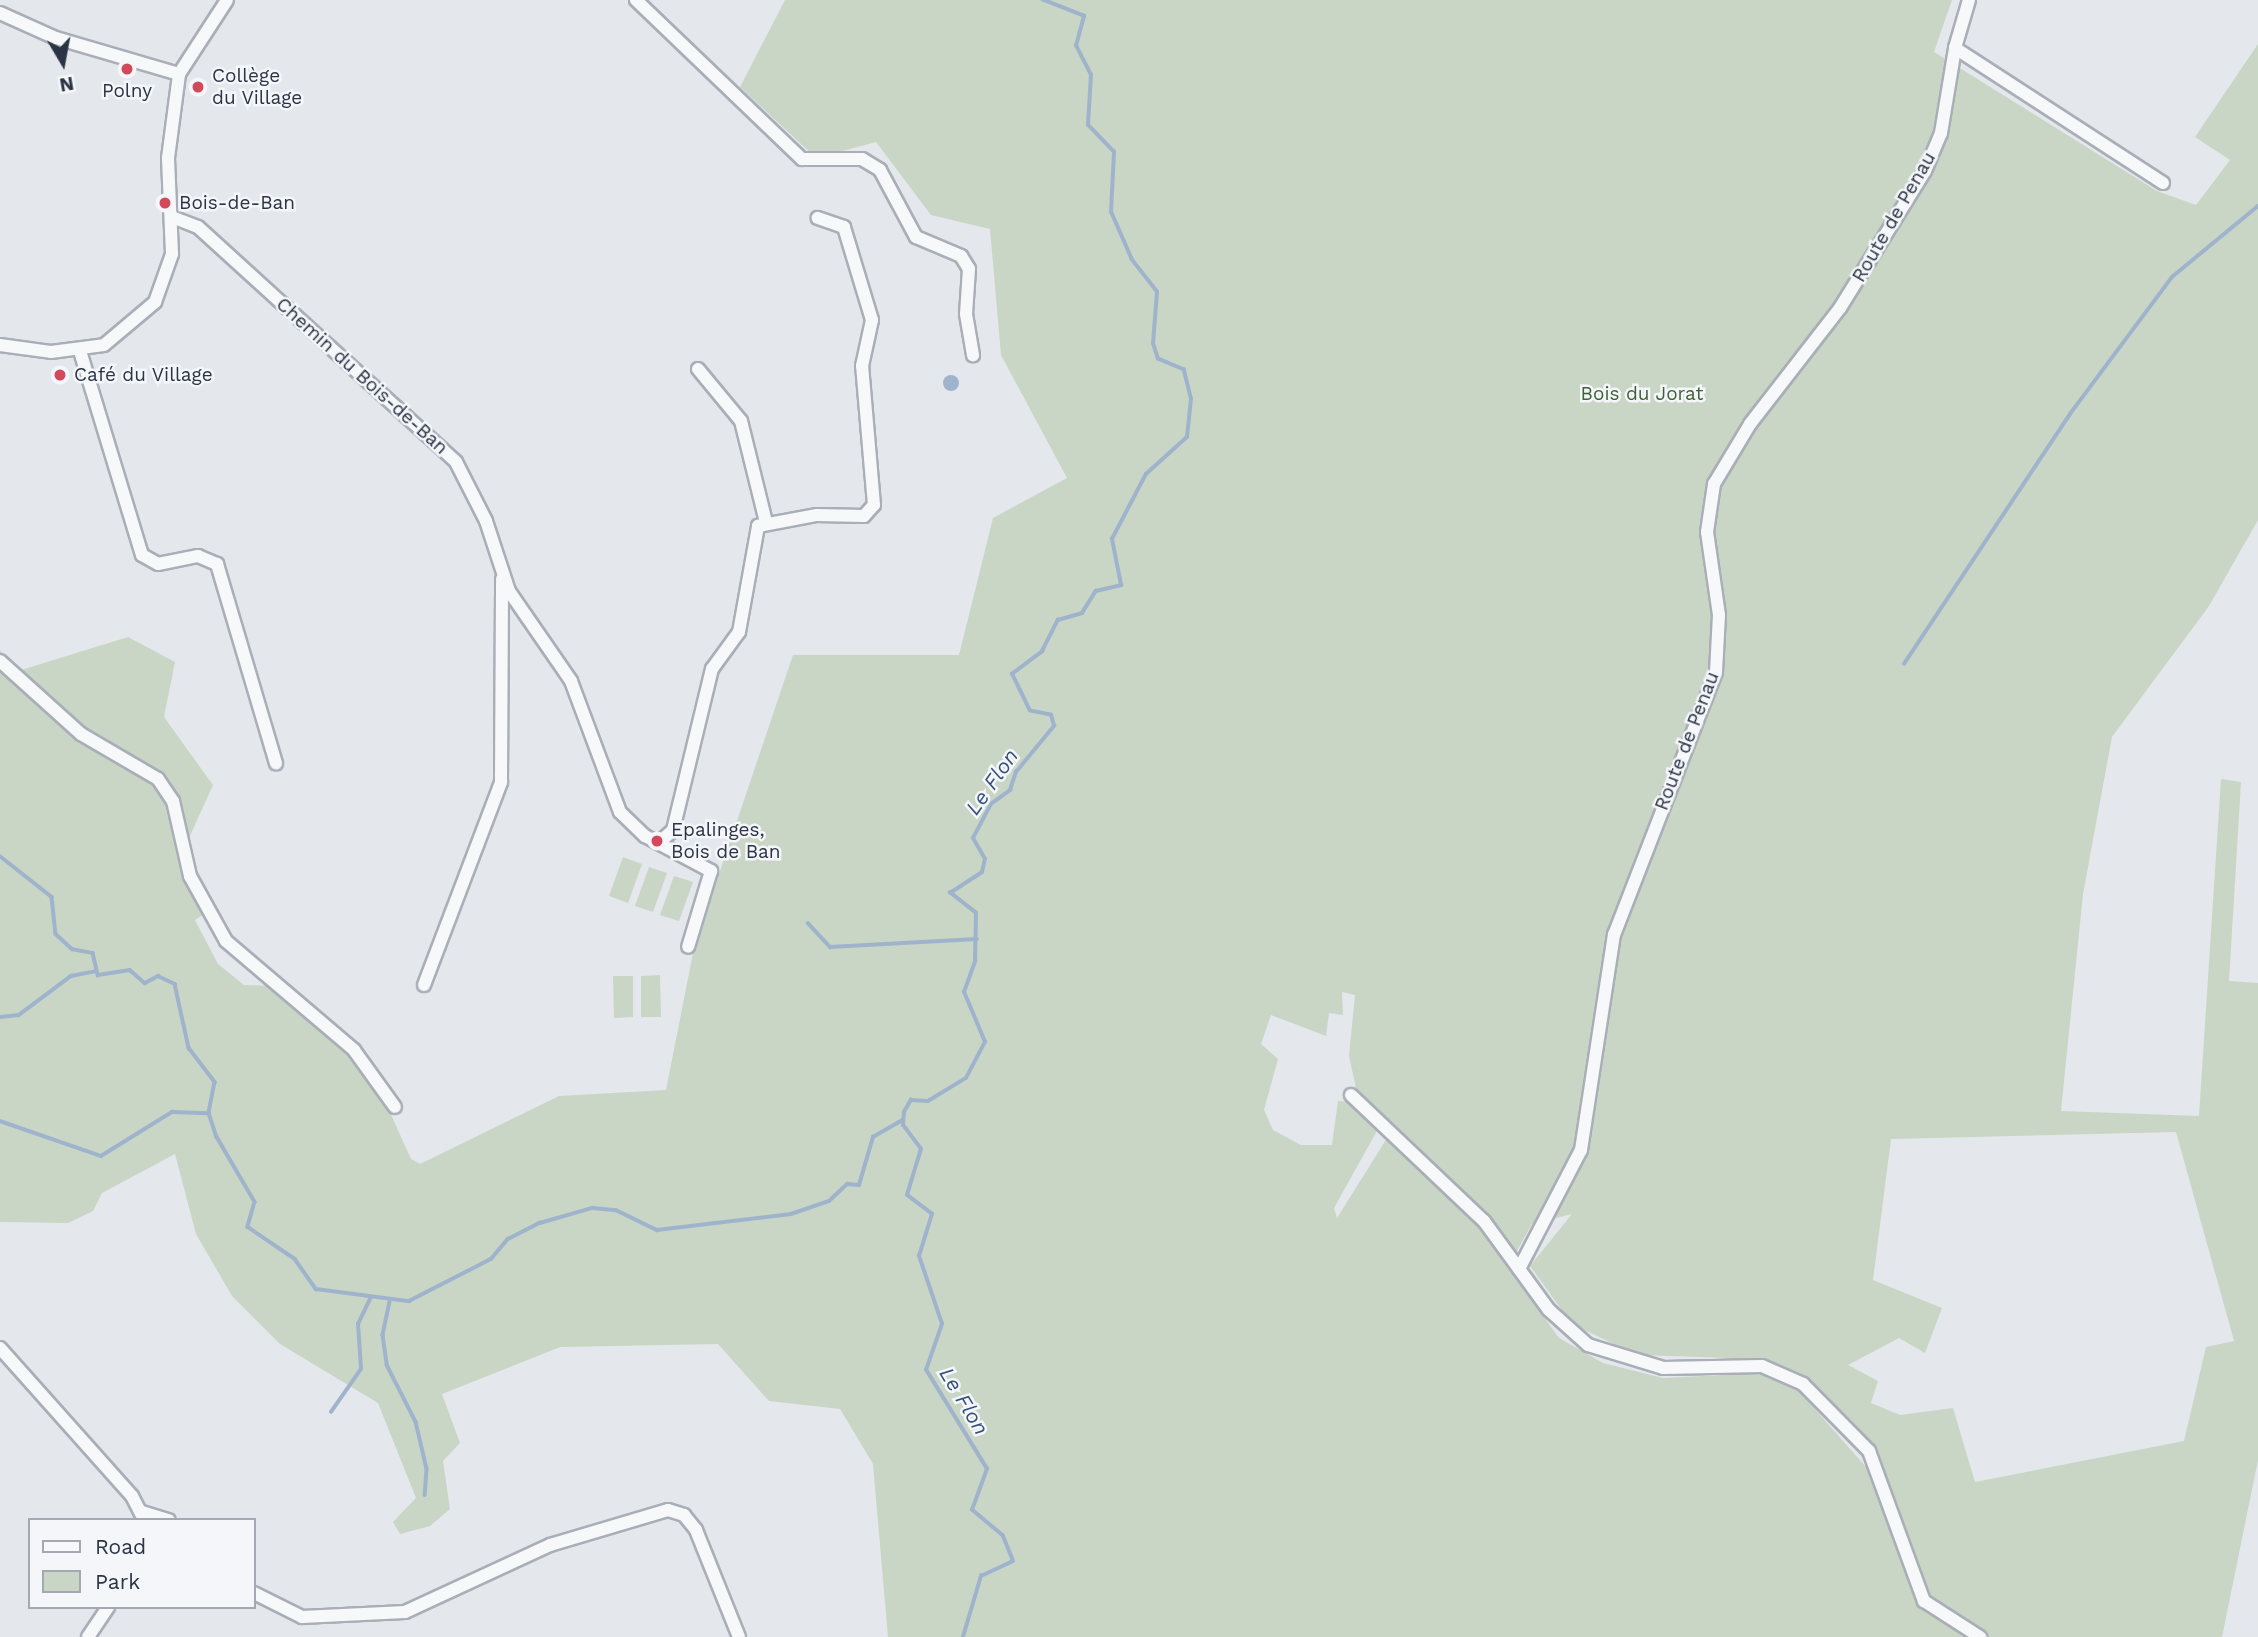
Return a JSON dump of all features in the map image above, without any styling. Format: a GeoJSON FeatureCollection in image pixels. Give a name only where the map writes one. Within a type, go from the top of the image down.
{"type":"FeatureCollection","features":[{"type":"Feature","properties":{"kind":"street"},"geometry":{"type":"LineString","coordinates":[[0,345],[80,351],[126,332],[155,302],[168,274],[172,217],[168,158],[178,74],[227,0]]}},
{"type":"Feature","properties":{"kind":"street"},"geometry":{"type":"LineString","coordinates":[[636,0],[802,159],[862,159],[880,170],[916,237],[961,256],[969,269],[966,314],[973,355]]}},
{"type":"Feature","properties":{"kind":"street","name":"Route de Penau"},"geometry":{"type":"LineString","coordinates":[[1519,1269],[1581,1150],[1614,935],[1716,672],[1719,615],[1707,532],[1714,484],[1750,424],[1840,308],[1925,171],[1941,133],[1955,48],[1969,0]]}},
{"type":"Feature","properties":{"kind":"street"},"geometry":{"type":"LineString","coordinates":[[0,13],[56,38],[178,74]]}},
{"type":"Feature","properties":{"kind":"street"},"geometry":{"type":"LineString","coordinates":[[1955,48],[2163,183]]}},
{"type":"Feature","properties":{"kind":"street","name":"Chemin du Bois-de-Ban"},"geometry":{"type":"LineString","coordinates":[[172,217],[198,227],[438,442],[472,488],[503,575],[519,607],[560,659],[620,812],[645,836],[662,840],[712,874],[688,947]]}},
{"type":"Feature","properties":{"kind":"street"},"geometry":{"type":"LineString","coordinates":[[662,840],[673,830],[712,669],[739,632],[755,532],[766,522],[864,516],[874,505],[862,366],[872,320],[844,228],[818,218]]}},
{"type":"Feature","properties":{"kind":"street"},"geometry":{"type":"LineString","coordinates":[[80,351],[142,555],[158,564],[198,556],[217,564],[276,764]]}},
{"type":"Feature","properties":{"kind":"street"},"geometry":{"type":"LineString","coordinates":[[698,369],[741,421],[766,522]]}},
{"type":"Feature","properties":{"kind":"street","name":"Chemin du Bois-de-Ban"},"geometry":{"type":"LineString","coordinates":[[424,985],[501,782],[503,575]]}},
{"type":"Feature","properties":{"kind":"street"},"geometry":{"type":"LineString","coordinates":[[0,661],[81,734],[158,779],[173,801],[190,876],[226,942],[354,1050],[395,1107]]}},
{"type":"Feature","properties":{"kind":"street"},"geometry":{"type":"LineString","coordinates":[[1352,1095],[1484,1221],[1567,1330],[1607,1354],[1663,1368],[1762,1366],[1803,1384],[1868,1451],[1924,1601],[1980,1637]]}},
{"type":"Feature","properties":{"kind":"street"},"geometry":{"type":"LineString","coordinates":[[0,1348],[143,1516]]}},
{"type":"Feature","properties":{"kind":"street"},"geometry":{"type":"LineString","coordinates":[[256,1594],[302,1617],[405,1612],[550,1545],[668,1510],[684,1515],[696,1530],[739,1637]]}},
{"type":"Feature","properties":{"kind":"street"},"geometry":{"type":"LineString","coordinates":[[88,1637],[107,1609]]}},
{"type":"Feature","properties":{"kind":"green space","name":"Bois du Jorat"},"geometry":{"type":"Polygon","coordinates":[[[785,0],[1952,0],[1934,52],[2157,191],[2196,205],[2230,160],[2195,137],[2258,44],[2258,520],[2209,606],[2112,737],[2083,894],[2061,1111],[2199,1116],[2221,779],[2241,782],[2229,981],[2258,983],[2258,1460],[2222,1637],[1988,1637],[1961,1622],[1930,1596],[1875,1446],[1808,1378],[1762,1359],[1637,1355],[1572,1324],[1530,1266],[1572,1214],[1532,1224],[1508,1267],[1559,1338],[1603,1363],[1663,1378],[1761,1373],[1799,1391],[1873,1475],[1921,1606],[1968,1637],[888,1637],[873,1464],[840,1409],[769,1401],[718,1344],[560,1347],[442,1394],[460,1443],[443,1461],[450,1509],[430,1526],[400,1534],[393,1522],[416,1498],[378,1403],[280,1344],[232,1296],[196,1234],[175,1154],[102,1193],[93,1211],[68,1223],[0,1222],[0,650],[18,671],[128,637],[175,662],[164,717],[213,785],[184,849],[210,910],[195,920],[218,964],[244,985],[272,986],[347,1054],[388,1108],[411,1159],[420,1164],[559,1096],[666,1090],[694,948],[793,655],[959,655],[993,518],[1067,478],[1001,355],[990,229],[931,215],[876,142],[816,158],[740,87],[785,0]],[[1342,992],[1343,1015],[1329,1013],[1326,1036],[1271,1015],[1261,1044],[1278,1059],[1264,1110],[1273,1130],[1301,1145],[1332,1145],[1338,1101],[1349,1102],[1378,1129],[1334,1208],[1337,1218],[1394,1127],[1357,1093],[1349,1056],[1355,995],[1342,992]],[[2176,1132],[1891,1139],[1873,1280],[1942,1308],[1925,1353],[1899,1338],[1848,1365],[1878,1381],[1871,1403],[1900,1415],[1953,1408],[1975,1482],[2184,1441],[2206,1347],[2234,1341],[2176,1132]]]}},
{"type":"Feature","properties":{"kind":"green space"},"geometry":{"type":"Polygon","coordinates":[[[623,857],[642,864],[628,903],[609,896],[623,857]]]}},
{"type":"Feature","properties":{"kind":"green space"},"geometry":{"type":"Polygon","coordinates":[[[649,867],[667,873],[653,912],[635,906],[649,867]]]}},
{"type":"Feature","properties":{"kind":"green space"},"geometry":{"type":"Polygon","coordinates":[[[674,876],[693,882],[679,921],[660,915],[674,876]]]}},
{"type":"Feature","properties":{"kind":"green space"},"geometry":{"type":"Polygon","coordinates":[[[660,975],[661,1017],[641,1017],[641,976],[660,975]]]}},
{"type":"Feature","properties":{"kind":"green space"},"geometry":{"type":"Polygon","coordinates":[[[613,976],[633,976],[633,1017],[614,1018],[613,976]]]}},
{"type":"Feature","properties":{"kind":"water"},"geometry":{"type":"Polygon","coordinates":[[[948,375],[954,375],[959,383],[957,389],[948,391],[943,386],[943,380],[948,375]]]}},
{"type":"Feature","properties":{"kind":"waterway","name":"Le Flon"},"geometry":{"type":"LineString","coordinates":[[963,1637],[981,1576],[1013,1561],[1003,1536],[972,1510],[987,1469],[926,1370],[942,1324],[919,1256],[932,1214],[907,1195],[921,1149],[903,1125],[904,1112],[911,1100],[928,1101],[966,1078],[985,1042],[964,992],[975,961],[976,913],[950,893],[982,872],[985,859],[973,838],[991,804],[1010,790],[1016,772],[1054,726],[1051,715],[1030,711],[1012,674],[1042,651],[1058,620],[1082,613],[1096,591],[1121,585],[1112,539],[1146,474],[1187,437],[1191,399],[1184,370],[1158,359],[1153,344],[1157,292],[1132,260],[1111,212],[1114,152],[1088,125],[1091,75],[1076,46],[1084,16],[1043,0]]}},
{"type":"Feature","properties":{"kind":"waterway"},"geometry":{"type":"LineString","coordinates":[[1904,664],[2070,414],[2172,277],[2258,206]]}},
{"type":"Feature","properties":{"kind":"waterway"},"geometry":{"type":"LineString","coordinates":[[0,856],[52,897],[56,934],[72,949],[93,953],[98,975],[130,970],[145,983],[158,976],[175,984],[189,1048],[215,1082],[209,1113],[217,1137],[255,1202],[248,1227],[295,1259],[316,1289],[409,1301],[491,1259],[508,1239],[540,1223],[592,1208],[616,1210],[657,1230],[791,1214],[829,1201],[847,1184],[859,1185],[873,1137],[903,1120]]}},
{"type":"Feature","properties":{"kind":"waterway"},"geometry":{"type":"LineString","coordinates":[[808,923],[830,947],[977,939]]}},
{"type":"Feature","properties":{"kind":"waterway"},"geometry":{"type":"LineString","coordinates":[[0,1017],[19,1015],[71,976],[96,971]]}},
{"type":"Feature","properties":{"kind":"waterway"},"geometry":{"type":"LineString","coordinates":[[0,1121],[101,1156],[172,1112],[209,1113]]}},
{"type":"Feature","properties":{"kind":"waterway"},"geometry":{"type":"LineString","coordinates":[[331,1412],[361,1369],[358,1324],[370,1299]]}},
{"type":"Feature","properties":{"kind":"waterway"},"geometry":{"type":"LineString","coordinates":[[390,1302],[383,1335],[387,1365],[416,1422],[427,1469],[425,1495]]}},
{"type":"Feature","properties":{"kind":"place","name":"Polny"},"geometry":{"type":"Point","coordinates":[127,69]}},
{"type":"Feature","properties":{"kind":"place","name":"Collège du Village"},"geometry":{"type":"Point","coordinates":[198,87]}},
{"type":"Feature","properties":{"kind":"place","name":"Bois-de-Ban"},"geometry":{"type":"Point","coordinates":[165,203]}},
{"type":"Feature","properties":{"kind":"place","name":"Café du Village"},"geometry":{"type":"Point","coordinates":[60,375]}},
{"type":"Feature","properties":{"kind":"place","name":"Epalinges, Bois de Ban"},"geometry":{"type":"Point","coordinates":[657,841]}}]}
